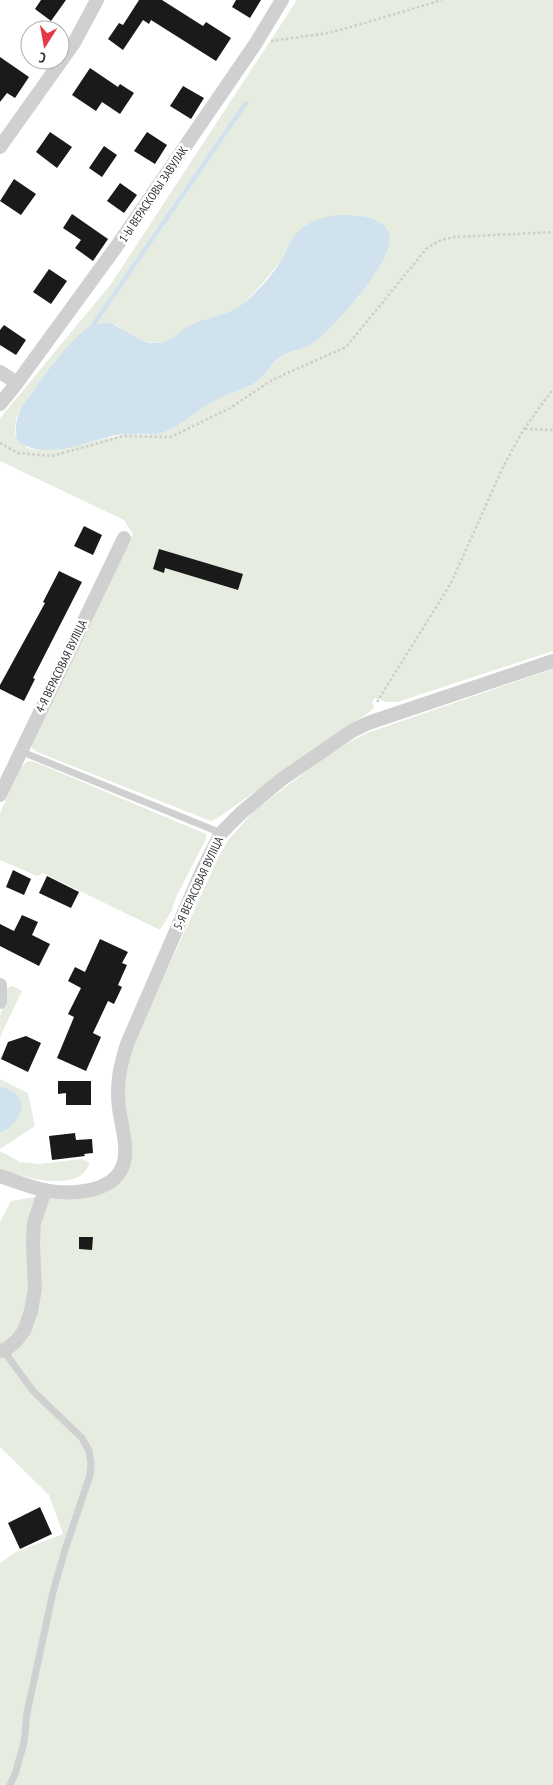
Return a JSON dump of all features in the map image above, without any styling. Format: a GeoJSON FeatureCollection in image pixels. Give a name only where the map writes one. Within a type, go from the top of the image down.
{"type":"FeatureCollection","features":[{"type":"Feature","properties":{"kind":"street"},"geometry":{"type":"LineString","coordinates":[[0,147],[74,43],[97,0]]}},
{"type":"Feature","properties":{"kind":"street","name":"1-Ы ВЕРАСКОВЫ ЗАВУЛАК"},"geometry":{"type":"LineString","coordinates":[[0,404],[119,243],[256,43],[282,0]]}},
{"type":"Feature","properties":{"kind":"street"},"geometry":{"type":"LineString","coordinates":[[0,372],[17,383]]}},
{"type":"Feature","properties":{"kind":"street","name":"4-Я ВЕРАСОВАЯ ВУЛІЦА"},"geometry":{"type":"LineString","coordinates":[[0,795],[124,538]]}},
{"type":"Feature","properties":{"kind":"street","name":"5-Я ВЕРАСОВАЯ ВУЛІЦА"},"geometry":{"type":"LineString","coordinates":[[0,1176],[45,1190],[72,1192],[93,1189],[108,1183],[119,1173],[124,1162],[125,1147],[118,1092],[119,1070],[124,1053],[133,1028],[220,832],[282,780],[352,731],[368,723],[553,661]]}},
{"type":"Feature","properties":{"kind":"street"},"geometry":{"type":"LineString","coordinates":[[0,985],[0,1002]]}},
{"type":"Feature","properties":{"kind":"street"},"geometry":{"type":"LineString","coordinates":[[2,1351],[16,1341],[24,1331],[31,1311],[35,1288],[33,1233],[36,1214],[45,1190]]}},
{"type":"Feature","properties":{"kind":"lane"},"geometry":{"type":"LineString","coordinates":[[20,751],[220,832]]}},
{"type":"Feature","properties":{"kind":"lane"},"geometry":{"type":"LineString","coordinates":[[2,1351],[33,1391],[82,1438],[89,1451],[91,1464],[90,1476],[65,1550],[54,1592],[27,1713],[24,1743],[10,1785]]}},
{"type":"Feature","properties":{"kind":"path"},"geometry":{"type":"LineString","coordinates":[[256,43],[328,33],[442,0]]}},
{"type":"Feature","properties":{"kind":"path"},"geometry":{"type":"LineString","coordinates":[[0,444],[18,453],[52,456],[124,436],[171,437],[230,408],[272,380],[346,347],[414,262],[427,248],[441,240],[454,237],[553,232]]}},
{"type":"Feature","properties":{"kind":"path"},"geometry":{"type":"LineString","coordinates":[[377,702],[452,583],[504,465],[524,428],[553,389]]}},
{"type":"Feature","properties":{"kind":"path"},"geometry":{"type":"LineString","coordinates":[[524,428],[553,430]]}},
{"type":"Feature","properties":{"kind":"shaded area"},"geometry":{"type":"Polygon","coordinates":[[[297,0],[553,0],[553,651],[397,702],[387,702],[375,698],[372,702],[374,706],[372,710],[212,821],[37,752],[32,748],[32,740],[133,534],[124,520],[0,461],[0,418],[111,284],[297,0]],[[338,215],[288,246],[281,261],[255,292],[238,308],[220,317],[198,322],[167,342],[155,343],[140,340],[116,325],[21,408],[16,419],[15,433],[27,448],[58,450],[125,434],[146,435],[170,430],[214,400],[257,380],[282,355],[313,344],[359,296],[382,223],[355,215],[338,215]]]}},
{"type":"Feature","properties":{"kind":"shaded area"},"geometry":{"type":"Polygon","coordinates":[[[553,669],[553,1785],[0,1785],[0,1563],[16,1552],[63,1534],[49,1495],[0,1447],[0,1222],[11,1201],[110,1189],[121,1182],[127,1171],[124,1080],[131,1049],[219,856],[229,839],[254,811],[324,758],[367,733],[553,669]]]}},
{"type":"Feature","properties":{"kind":"shaded area"},"geometry":{"type":"Polygon","coordinates":[[[28,761],[35,762],[206,834],[206,839],[176,897],[172,910],[160,930],[43,873],[37,876],[0,860],[0,813],[21,767],[28,761]]]}},
{"type":"Feature","properties":{"kind":"shaded area"},"geometry":{"type":"Polygon","coordinates":[[[12,986],[22,991],[0,1037],[0,1017],[7,988],[12,986]]]}},
{"type":"Feature","properties":{"kind":"shaded area"},"geometry":{"type":"Polygon","coordinates":[[[0,1079],[28,1093],[35,1126],[0,1149],[0,1079]]]}},
{"type":"Feature","properties":{"kind":"shaded area"},"geometry":{"type":"Polygon","coordinates":[[[0,1151],[20,1162],[39,1164],[82,1159],[89,1162],[89,1165],[83,1174],[73,1179],[48,1181],[34,1179],[0,1170],[0,1151]]]}},
{"type":"Feature","properties":{"kind":"water"},"geometry":{"type":"Polygon","coordinates":[[[338,215],[352,215],[374,219],[385,227],[389,233],[389,244],[375,274],[336,322],[315,342],[307,347],[284,354],[257,381],[221,397],[177,426],[164,432],[112,436],[64,449],[52,450],[41,450],[18,442],[16,425],[21,408],[64,350],[84,331],[93,325],[102,323],[118,327],[148,342],[161,343],[169,340],[192,325],[229,312],[241,305],[261,287],[273,272],[292,239],[301,229],[316,220],[338,215]]]}},
{"type":"Feature","properties":{"kind":"water"},"geometry":{"type":"Polygon","coordinates":[[[0,1087],[14,1092],[22,1104],[20,1114],[15,1122],[0,1133],[0,1087]]]}},
{"type":"Feature","properties":{"kind":"building"},"geometry":{"type":"Polygon","coordinates":[[[41,0],[66,0],[52,20],[35,9],[41,0]]]}},
{"type":"Feature","properties":{"kind":"building"},"geometry":{"type":"Polygon","coordinates":[[[139,0],[162,0],[203,26],[206,22],[231,38],[216,61],[151,20],[149,24],[143,20],[123,50],[108,39],[119,23],[123,25],[139,0]]]}},
{"type":"Feature","properties":{"kind":"building"},"geometry":{"type":"Polygon","coordinates":[[[236,0],[261,0],[250,18],[232,7],[236,0]]]}},
{"type":"Feature","properties":{"kind":"building"},"geometry":{"type":"Polygon","coordinates":[[[0,57],[29,77],[15,98],[7,93],[0,102],[0,57]]]}},
{"type":"Feature","properties":{"kind":"building"},"geometry":{"type":"Polygon","coordinates":[[[90,68],[118,87],[120,84],[134,93],[120,114],[102,102],[96,111],[72,95],[90,68]]]}},
{"type":"Feature","properties":{"kind":"building"},"geometry":{"type":"Polygon","coordinates":[[[183,86],[204,98],[191,119],[170,106],[183,86]]]}},
{"type":"Feature","properties":{"kind":"building"},"geometry":{"type":"Polygon","coordinates":[[[50,132],[72,147],[57,168],[36,152],[50,132]]]}},
{"type":"Feature","properties":{"kind":"building"},"geometry":{"type":"Polygon","coordinates":[[[147,132],[167,145],[155,164],[134,151],[147,132]]]}},
{"type":"Feature","properties":{"kind":"building"},"geometry":{"type":"Polygon","coordinates":[[[104,146],[117,155],[102,177],[89,168],[104,146]]]}},
{"type":"Feature","properties":{"kind":"building"},"geometry":{"type":"Polygon","coordinates":[[[14,179],[36,194],[21,215],[0,201],[14,179]]]}},
{"type":"Feature","properties":{"kind":"building"},"geometry":{"type":"Polygon","coordinates":[[[120,183],[137,195],[124,213],[107,201],[120,183]]]}},
{"type":"Feature","properties":{"kind":"building"},"geometry":{"type":"Polygon","coordinates":[[[72,214],[108,239],[93,261],[75,248],[81,240],[63,228],[72,214]]]}},
{"type":"Feature","properties":{"kind":"building"},"geometry":{"type":"Polygon","coordinates":[[[49,269],[67,281],[51,304],[33,292],[49,269]]]}},
{"type":"Feature","properties":{"kind":"building"},"geometry":{"type":"Polygon","coordinates":[[[4,325],[26,340],[16,355],[0,345],[0,330],[4,325]]]}},
{"type":"Feature","properties":{"kind":"building"},"geometry":{"type":"Polygon","coordinates":[[[84,526],[102,535],[93,555],[74,546],[84,526]]]}},
{"type":"Feature","properties":{"kind":"building"},"geometry":{"type":"Polygon","coordinates":[[[159,549],[243,574],[238,590],[165,568],[164,573],[153,569],[159,549]]]}},
{"type":"Feature","properties":{"kind":"building"},"geometry":{"type":"Polygon","coordinates":[[[59,571],[82,582],[33,678],[35,679],[24,701],[0,689],[0,685],[45,603],[43,602],[59,571]]]}},
{"type":"Feature","properties":{"kind":"building"},"geometry":{"type":"Polygon","coordinates":[[[13,870],[31,879],[24,895],[6,887],[13,870]]]}},
{"type":"Feature","properties":{"kind":"building"},"geometry":{"type":"Polygon","coordinates":[[[47,876],[79,892],[71,908],[39,893],[47,876]]]}},
{"type":"Feature","properties":{"kind":"building"},"geometry":{"type":"Polygon","coordinates":[[[22,915],[38,922],[32,935],[50,944],[39,966],[0,946],[0,924],[14,931],[22,915]]]}},
{"type":"Feature","properties":{"kind":"building"},"geometry":{"type":"Polygon","coordinates":[[[100,939],[128,952],[122,963],[127,965],[118,985],[122,987],[114,1004],[108,1001],[93,1033],[101,1037],[86,1071],[57,1058],[74,1017],[68,1014],[81,988],[68,981],[75,967],[85,972],[100,939]]]}},
{"type":"Feature","properties":{"kind":"building"},"geometry":{"type":"Polygon","coordinates":[[[26,1036],[41,1043],[28,1072],[1,1059],[8,1042],[26,1036]]]}},
{"type":"Feature","properties":{"kind":"building"},"geometry":{"type":"Polygon","coordinates":[[[58,1081],[91,1081],[91,1105],[66,1105],[66,1093],[58,1094],[58,1081]]]}},
{"type":"Feature","properties":{"kind":"building"},"geometry":{"type":"Polygon","coordinates":[[[75,1133],[76,1140],[92,1139],[93,1153],[84,1154],[85,1156],[52,1160],[49,1136],[75,1133]]]}},
{"type":"Feature","properties":{"kind":"building"},"geometry":{"type":"Polygon","coordinates":[[[79,1237],[93,1237],[92,1250],[79,1249],[79,1237]]]}},
{"type":"Feature","properties":{"kind":"building"},"geometry":{"type":"Polygon","coordinates":[[[40,1507],[52,1534],[20,1549],[8,1523],[40,1507]]]}},
{"type":"Feature","properties":{"kind":"waterway"},"geometry":{"type":"LineString","coordinates":[[93,325],[246,103]]}}]}
